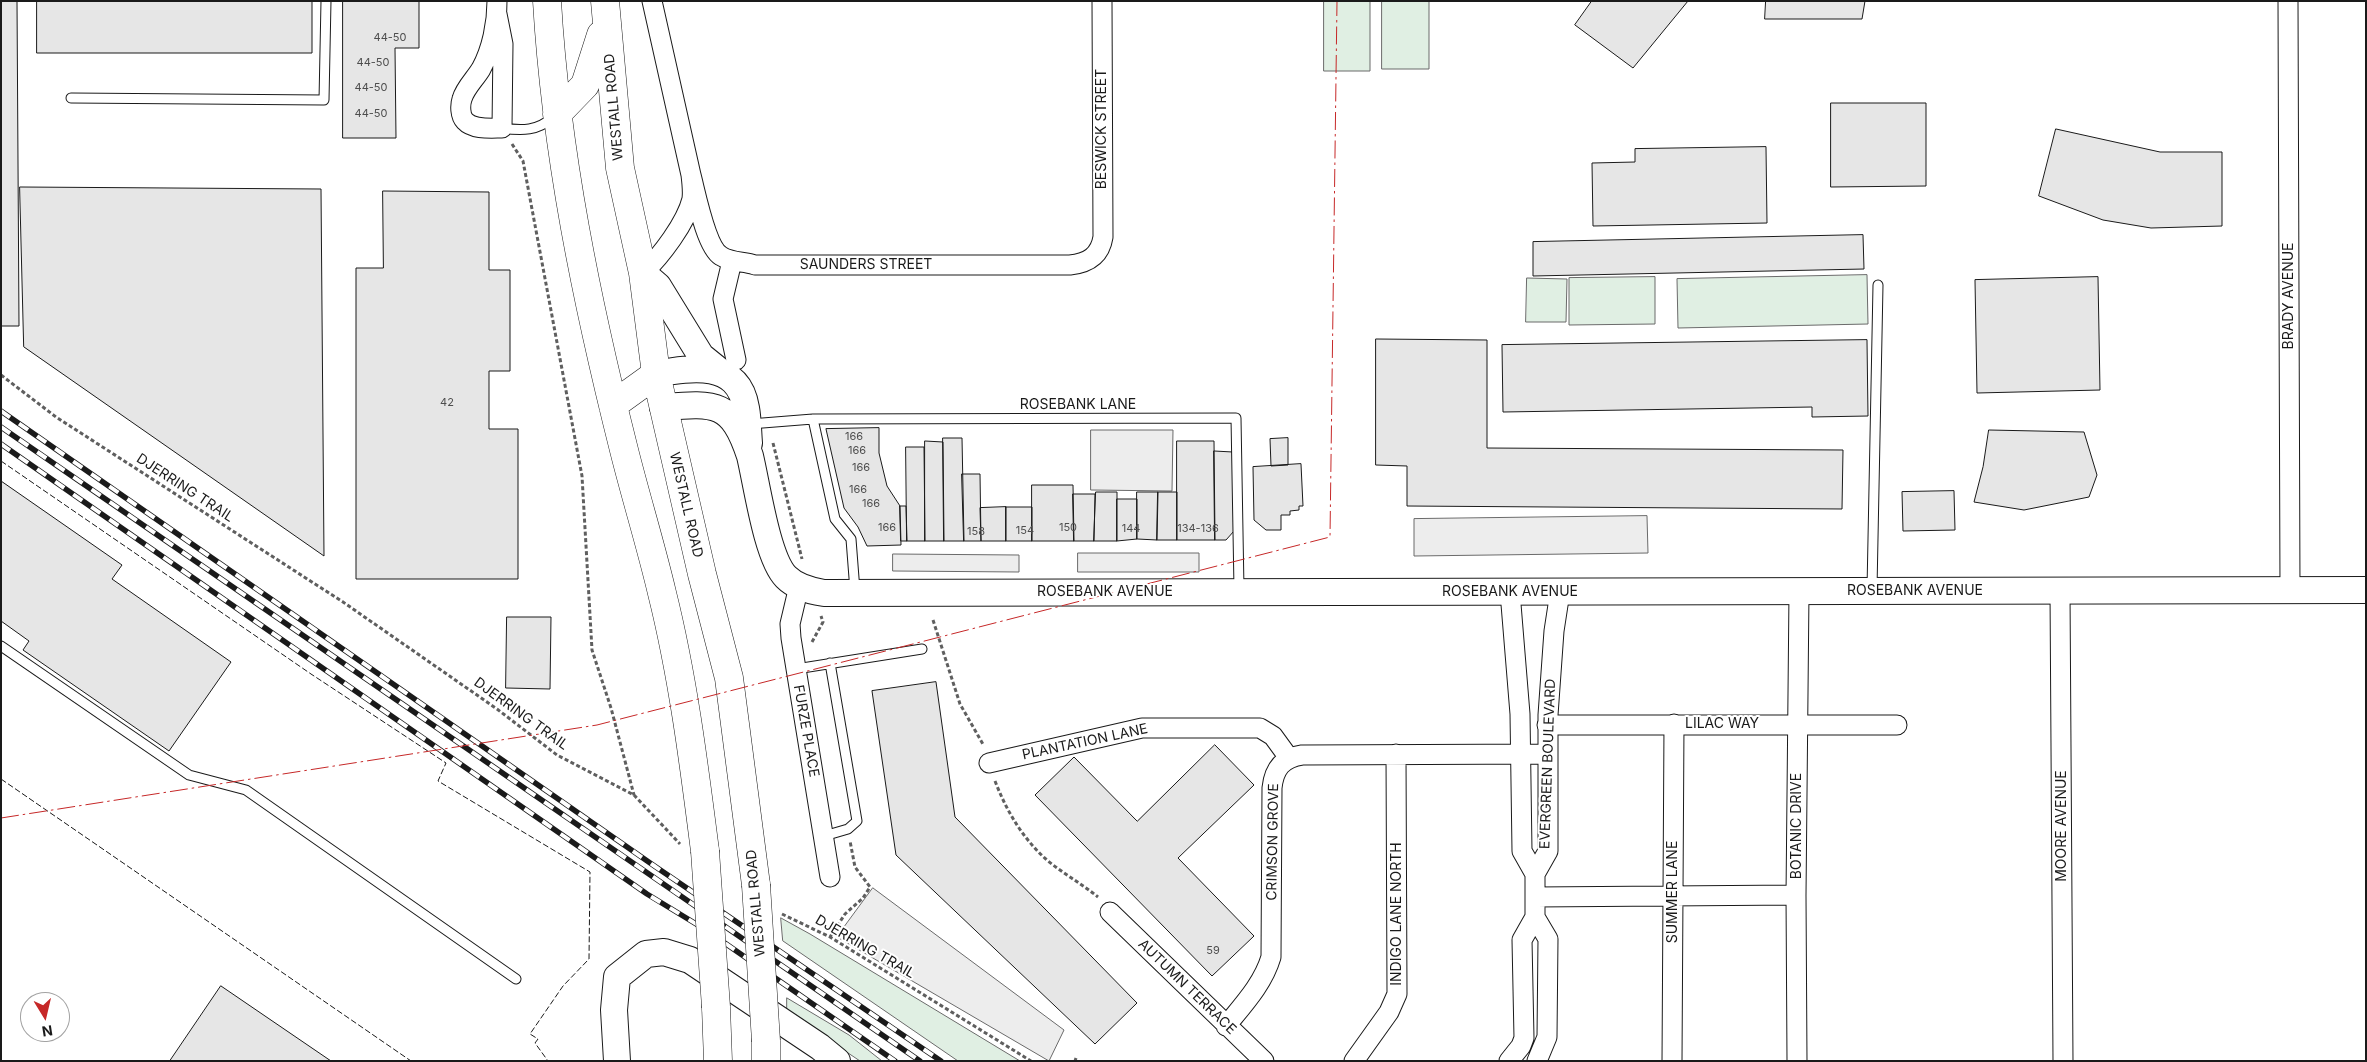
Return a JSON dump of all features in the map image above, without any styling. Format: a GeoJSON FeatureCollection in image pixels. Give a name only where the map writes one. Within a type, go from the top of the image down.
{"type":"FeatureCollection","features":[{"type":"Feature","properties":{"kind":"main road"},"geometry":{"type":"LineString","coordinates":[[547,1],[557,114],[580,259],[613,405],[663,595],[683,702],[693,848],[716,1007],[718,1061]]}},
{"type":"Feature","properties":{"kind":"main road"},"geometry":{"type":"LineString","coordinates":[[557,114],[586,85],[606,9]]}},
{"type":"Feature","properties":{"kind":"main road","name":"WESTALL ROAD"},"geometry":{"type":"LineString","coordinates":[[606,9],[620,168],[643,273],[656,374],[729,678],[756,885],[766,1051]]}},
{"type":"Feature","properties":{"kind":"main road"},"geometry":{"type":"LineString","coordinates":[[613,405],[656,374]]}},
{"type":"Feature","properties":{"kind":"main road"},"geometry":{"type":"LineString","coordinates":[[613,405],[663,406]]}},
{"type":"Feature","properties":{"kind":"street"},"geometry":{"type":"LineString","coordinates":[[652,1],[691,176],[710,242],[718,254],[738,261],[723,299],[729,367],[698,368],[656,374]]}},
{"type":"Feature","properties":{"kind":"street","name":"BESWICK STREET"},"geometry":{"type":"LineString","coordinates":[[1097,254],[1103,237],[1102,1]]}},
{"type":"Feature","properties":{"kind":"street","name":"BRADY AVENUE"},"geometry":{"type":"LineString","coordinates":[[2288,1],[2290,590]]}},
{"type":"Feature","properties":{"kind":"street"},"geometry":{"type":"LineString","coordinates":[[497,8],[503,44],[502,128],[471,126],[464,120],[461,112],[462,99],[481,69],[488,51],[497,8]]}},
{"type":"Feature","properties":{"kind":"street"},"geometry":{"type":"LineString","coordinates":[[643,273],[663,250],[686,214],[692,197],[691,176]]}},
{"type":"Feature","properties":{"kind":"street","name":"SAUNDERS STREET"},"geometry":{"type":"LineString","coordinates":[[738,261],[755,265],[1070,265],[1084,263],[1097,254]]}},
{"type":"Feature","properties":{"kind":"street","name":"ROSEBANK AVENUE"},"geometry":{"type":"LineString","coordinates":[[643,273],[658,286],[701,356],[729,367],[733,382],[746,408],[750,456]]}},
{"type":"Feature","properties":{"kind":"street","name":"ROSEBANK AVENUE"},"geometry":{"type":"LineString","coordinates":[[663,406],[703,404],[718,409],[732,420],[740,431],[750,456],[775,559],[787,578],[799,586],[817,592],[2366,590]]}},
{"type":"Feature","properties":{"kind":"street","name":"FURZE PLACE"},"geometry":{"type":"LineString","coordinates":[[799,586],[790,624],[795,669],[830,878]]}},
{"type":"Feature","properties":{"kind":"street","name":"MOORE AVENUE"},"geometry":{"type":"LineString","coordinates":[[2060,591],[2063,1061]]}},
{"type":"Feature","properties":{"kind":"street","name":"EVERGREEN BOULEVARD"},"geometry":{"type":"LineString","coordinates":[[1509,1061],[1521,1046],[1524,1038],[1522,940],[1535,917],[1535,874],[1522,851],[1522,754],[1510,592]]}},
{"type":"Feature","properties":{"kind":"street","name":"EVERGREEN BOULEVARD"},"geometry":{"type":"LineString","coordinates":[[1535,874],[1548,851],[1547,725],[1554,631],[1560,592]]}},
{"type":"Feature","properties":{"kind":"street","name":"BOTANIC DRIVE"},"geometry":{"type":"LineString","coordinates":[[1797,1061],[1796,894],[1799,592]]}},
{"type":"Feature","properties":{"kind":"street","name":"SUMMER LANE"},"geometry":{"type":"LineString","coordinates":[[1672,1061],[1674,724]]}},
{"type":"Feature","properties":{"kind":"street","name":"LILAC WAY"},"geometry":{"type":"LineString","coordinates":[[1547,725],[1897,725]]}},
{"type":"Feature","properties":{"kind":"street","name":"PLANTATION LANE"},"geometry":{"type":"LineString","coordinates":[[989,763],[1128,731],[1154,727],[1260,728],[1273,736],[1289,758]]}},
{"type":"Feature","properties":{"kind":"street","name":"INDIGO LANE NORTH"},"geometry":{"type":"LineString","coordinates":[[1354,1061],[1389,1012],[1397,994],[1396,754]]}},
{"type":"Feature","properties":{"kind":"street"},"geometry":{"type":"LineString","coordinates":[[1289,758],[1302,755],[1546,754]]}},
{"type":"Feature","properties":{"kind":"street","name":"CRIMSON GROVE"},"geometry":{"type":"LineString","coordinates":[[1226,1026],[1263,977],[1270,958],[1272,788],[1277,770],[1289,758]]}},
{"type":"Feature","properties":{"kind":"street"},"geometry":{"type":"LineString","coordinates":[[1535,896],[1796,894]]}},
{"type":"Feature","properties":{"kind":"street","name":"AUTUMN TERRACE"},"geometry":{"type":"LineString","coordinates":[[1110,912],[1264,1061]]}},
{"type":"Feature","properties":{"kind":"street"},"geometry":{"type":"LineString","coordinates":[[1535,917],[1548,939],[1547,1037],[1537,1061]]}},
{"type":"Feature","properties":{"kind":"street"},"geometry":{"type":"LineString","coordinates":[[617,1061],[614,1010],[617,977],[646,954],[664,952],[690,960],[820,1047],[837,1061]]}},
{"type":"Feature","properties":{"kind":"lane"},"geometry":{"type":"LineString","coordinates":[[71,98],[324,100],[326,1]]}},
{"type":"Feature","properties":{"kind":"lane"},"geometry":{"type":"LineString","coordinates":[[502,128],[531,129],[544,124],[557,114]]}},
{"type":"Feature","properties":{"kind":"lane"},"geometry":{"type":"LineString","coordinates":[[1872,591],[1878,284]]}},
{"type":"Feature","properties":{"kind":"lane","name":"ROSEBANK LANE"},"geometry":{"type":"LineString","coordinates":[[747,424],[813,419],[1236,418],[1239,592]]}},
{"type":"Feature","properties":{"kind":"lane"},"geometry":{"type":"LineString","coordinates":[[813,419],[835,519],[851,539],[855,593]]}},
{"type":"Feature","properties":{"kind":"lane"},"geometry":{"type":"LineString","coordinates":[[1,646],[189,775],[246,790],[516,979]]}},
{"type":"Feature","properties":{"kind":"lane"},"geometry":{"type":"LineString","coordinates":[[795,669],[922,649]]}},
{"type":"Feature","properties":{"kind":"lane"},"geometry":{"type":"LineString","coordinates":[[824,836],[848,829],[857,822],[830,663]]}},
{"type":"Feature","properties":{"kind":"path"},"geometry":{"type":"LineString","coordinates":[[502,128],[523,161],[582,476],[592,650],[611,708],[634,795]]}},
{"type":"Feature","properties":{"kind":"path","name":"DJERRING TRAIL"},"geometry":{"type":"LineString","coordinates":[[1,376],[56,418],[343,602],[497,709],[557,755],[634,795],[693,848]]}},
{"type":"Feature","properties":{"kind":"path","name":"DJERRING TRAIL"},"geometry":{"type":"LineString","coordinates":[[774,909],[790,919],[830,937],[1031,1061]]}},
{"type":"Feature","properties":{"kind":"green space"},"geometry":{"type":"Polygon","coordinates":[[[1324,1],[1370,1],[1370,71],[1324,71],[1324,1]]]}},
{"type":"Feature","properties":{"kind":"green space"},"geometry":{"type":"Polygon","coordinates":[[[1382,1],[1429,1],[1429,69],[1382,69],[1382,1]]]}},
{"type":"Feature","properties":{"kind":"green space"},"geometry":{"type":"Polygon","coordinates":[[[1867,275],[1868,324],[1678,328],[1677,279],[1867,275]]]}},
{"type":"Feature","properties":{"kind":"green space"},"geometry":{"type":"Polygon","coordinates":[[[1655,277],[1655,324],[1569,325],[1569,278],[1655,277]]]}},
{"type":"Feature","properties":{"kind":"green space"},"geometry":{"type":"Polygon","coordinates":[[[1527,278],[1567,279],[1566,322],[1526,322],[1527,278]]]}},
{"type":"Feature","properties":{"kind":"green space"},"geometry":{"type":"Polygon","coordinates":[[[781,918],[1020,1061],[958,1061],[783,941],[781,918]]]}},
{"type":"Feature","properties":{"kind":"green space"},"geometry":{"type":"Polygon","coordinates":[[[787,998],[849,1035],[882,1061],[860,1061],[787,1012],[787,998]]]}},
{"type":"Feature","properties":{"kind":"shaded area"},"geometry":{"type":"Polygon","coordinates":[[[1091,430],[1173,430],[1172,491],[1091,490],[1091,430]]]}},
{"type":"Feature","properties":{"kind":"shaded area"},"geometry":{"type":"Polygon","coordinates":[[[1647,516],[1648,553],[1414,556],[1414,519],[1647,516]]]}},
{"type":"Feature","properties":{"kind":"shaded area"},"geometry":{"type":"Polygon","coordinates":[[[1078,553],[1199,553],[1199,572],[1078,572],[1078,553]]]}},
{"type":"Feature","properties":{"kind":"shaded area"},"geometry":{"type":"Polygon","coordinates":[[[893,554],[1019,555],[1019,572],[893,571],[893,554]]]}},
{"type":"Feature","properties":{"kind":"shaded area"},"geometry":{"type":"Polygon","coordinates":[[[873,888],[1064,1030],[1049,1061],[837,937],[873,888]]]}},
{"type":"Feature","properties":{"kind":"building"},"geometry":{"type":"Polygon","coordinates":[[[1,1],[17,1],[19,326],[1,326],[1,1]]]}},
{"type":"Feature","properties":{"kind":"building"},"geometry":{"type":"Polygon","coordinates":[[[37,1],[312,1],[312,53],[37,53],[37,1]]]}},
{"type":"Feature","properties":{"kind":"building"},"geometry":{"type":"Polygon","coordinates":[[[343,1],[419,1],[419,48],[395,48],[396,138],[343,138],[343,1]]]}},
{"type":"Feature","properties":{"kind":"building"},"geometry":{"type":"Polygon","coordinates":[[[1592,1],[1688,1],[1633,68],[1575,25],[1592,1]]]}},
{"type":"Feature","properties":{"kind":"building"},"geometry":{"type":"Polygon","coordinates":[[[1766,1],[1865,1],[1862,19],[1765,19],[1766,1]]]}},
{"type":"Feature","properties":{"kind":"building"},"geometry":{"type":"Polygon","coordinates":[[[1831,103],[1926,103],[1926,186],[1831,187],[1831,103]]]}},
{"type":"Feature","properties":{"kind":"building"},"geometry":{"type":"Polygon","coordinates":[[[2056,129],[2160,152],[2222,152],[2222,226],[2151,228],[2103,220],[2039,196],[2056,129]]]}},
{"type":"Feature","properties":{"kind":"building"},"geometry":{"type":"Polygon","coordinates":[[[1766,147],[1767,223],[1593,226],[1592,163],[1635,162],[1635,149],[1766,147]]]}},
{"type":"Feature","properties":{"kind":"building"},"geometry":{"type":"Polygon","coordinates":[[[20,187],[321,189],[324,556],[24,347],[20,187]]]}},
{"type":"Feature","properties":{"kind":"building"},"geometry":{"type":"Polygon","coordinates":[[[383,191],[489,192],[489,270],[510,270],[510,371],[489,371],[489,429],[518,429],[518,579],[356,579],[356,268],[383,268],[383,191]]]}},
{"type":"Feature","properties":{"kind":"building"},"geometry":{"type":"Polygon","coordinates":[[[1863,235],[1864,269],[1533,276],[1533,242],[1863,235]]]}},
{"type":"Feature","properties":{"kind":"building"},"geometry":{"type":"Polygon","coordinates":[[[2098,277],[2100,390],[1977,393],[1975,280],[2098,277]]]}},
{"type":"Feature","properties":{"kind":"building"},"geometry":{"type":"Polygon","coordinates":[[[1376,339],[1487,340],[1487,448],[1843,450],[1842,509],[1407,506],[1407,466],[1376,465],[1376,339]]]}},
{"type":"Feature","properties":{"kind":"building"},"geometry":{"type":"Polygon","coordinates":[[[1867,340],[1868,416],[1812,417],[1812,407],[1503,412],[1502,345],[1867,340]]]}},
{"type":"Feature","properties":{"kind":"building"},"geometry":{"type":"Polygon","coordinates":[[[879,428],[879,453],[887,486],[900,506],[901,545],[867,546],[858,527],[844,508],[826,429],[879,428]]]}},
{"type":"Feature","properties":{"kind":"building"},"geometry":{"type":"Polygon","coordinates":[[[1989,430],[2084,432],[2097,475],[2089,497],[2024,510],[1974,502],[1983,467],[1989,430]]]}},
{"type":"Feature","properties":{"kind":"building"},"geometry":{"type":"Polygon","coordinates":[[[943,438],[962,438],[964,541],[944,541],[943,438]]]}},
{"type":"Feature","properties":{"kind":"building"},"geometry":{"type":"Polygon","coordinates":[[[1288,438],[1288,465],[1271,466],[1270,439],[1288,438]]]}},
{"type":"Feature","properties":{"kind":"building"},"geometry":{"type":"Polygon","coordinates":[[[925,441],[943,442],[944,541],[925,541],[925,441]]]}},
{"type":"Feature","properties":{"kind":"building"},"geometry":{"type":"Polygon","coordinates":[[[1177,441],[1214,441],[1215,540],[1177,540],[1177,441]]]}},
{"type":"Feature","properties":{"kind":"building"},"geometry":{"type":"Polygon","coordinates":[[[906,447],[924,447],[925,541],[907,541],[906,447]]]}},
{"type":"Feature","properties":{"kind":"building"},"geometry":{"type":"Polygon","coordinates":[[[1214,451],[1233,452],[1234,531],[1226,540],[1215,540],[1214,451]]]}},
{"type":"Feature","properties":{"kind":"building"},"geometry":{"type":"Polygon","coordinates":[[[1301,464],[1303,506],[1299,506],[1299,510],[1290,511],[1290,515],[1281,515],[1281,530],[1266,530],[1254,520],[1253,467],[1301,464]]]}},
{"type":"Feature","properties":{"kind":"building"},"geometry":{"type":"Polygon","coordinates":[[[962,474],[980,474],[981,541],[964,541],[962,474]]]}},
{"type":"Feature","properties":{"kind":"building"},"geometry":{"type":"Polygon","coordinates":[[[1,481],[122,565],[112,579],[231,662],[169,751],[23,650],[29,641],[1,621],[1,481]]]}},
{"type":"Feature","properties":{"kind":"building"},"geometry":{"type":"Polygon","coordinates":[[[1032,485],[1073,485],[1074,541],[1032,541],[1032,485]]]}},
{"type":"Feature","properties":{"kind":"building"},"geometry":{"type":"Polygon","coordinates":[[[1954,491],[1955,530],[1903,531],[1902,492],[1954,491]]]}},
{"type":"Feature","properties":{"kind":"building"},"geometry":{"type":"Polygon","coordinates":[[[1096,492],[1117,492],[1117,541],[1094,541],[1096,492]]]}},
{"type":"Feature","properties":{"kind":"building"},"geometry":{"type":"Polygon","coordinates":[[[1137,492],[1158,492],[1157,540],[1137,539],[1137,492]]]}},
{"type":"Feature","properties":{"kind":"building"},"geometry":{"type":"Polygon","coordinates":[[[1158,492],[1177,492],[1177,540],[1157,540],[1158,492]]]}},
{"type":"Feature","properties":{"kind":"building"},"geometry":{"type":"Polygon","coordinates":[[[1073,494],[1095,494],[1094,541],[1074,541],[1073,494]]]}},
{"type":"Feature","properties":{"kind":"building"},"geometry":{"type":"Polygon","coordinates":[[[1117,499],[1137,499],[1137,539],[1117,541],[1117,499]]]}},
{"type":"Feature","properties":{"kind":"building"},"geometry":{"type":"Polygon","coordinates":[[[900,506],[906,506],[907,541],[901,541],[900,506]]]}},
{"type":"Feature","properties":{"kind":"building"},"geometry":{"type":"Polygon","coordinates":[[[1006,507],[1006,541],[981,541],[980,508],[1006,507]]]}},
{"type":"Feature","properties":{"kind":"building"},"geometry":{"type":"Polygon","coordinates":[[[1006,507],[1032,507],[1032,541],[1006,541],[1006,507]]]}},
{"type":"Feature","properties":{"kind":"building"},"geometry":{"type":"Polygon","coordinates":[[[507,617],[551,617],[550,689],[506,688],[507,617]]]}},
{"type":"Feature","properties":{"kind":"building"},"geometry":{"type":"Polygon","coordinates":[[[936,682],[955,817],[1137,1003],[1095,1044],[896,855],[872,691],[936,682]]]}},
{"type":"Feature","properties":{"kind":"building"},"geometry":{"type":"Polygon","coordinates":[[[1215,745],[1254,785],[1178,858],[1254,936],[1212,976],[1035,795],[1074,757],[1137,821],[1215,745]]]}},
{"type":"Feature","properties":{"kind":"building"},"geometry":{"type":"Polygon","coordinates":[[[221,986],[331,1061],[170,1061],[221,986]]]}},
{"type":"Feature","properties":{"kind":"railway"},"geometry":{"type":"LineString","coordinates":[[1,411],[653,865],[941,1061]]}},
{"type":"Feature","properties":{"kind":"railway"},"geometry":{"type":"LineString","coordinates":[[1,427],[920,1061]]}},
{"type":"Feature","properties":{"kind":"railway"},"geometry":{"type":"LineString","coordinates":[[1,444],[647,894],[706,930],[895,1061]]}},
{"type":"Feature","properties":{"kind":"fence"},"geometry":{"type":"LineString","coordinates":[[1,461],[311,674],[446,763],[438,781],[590,872],[589,959],[563,986],[530,1034],[538,1039],[535,1043],[548,1061]]}},
{"type":"Feature","properties":{"kind":"fence"},"geometry":{"type":"LineString","coordinates":[[1,779],[411,1061]]}},
{"type":"Feature","properties":{"kind":"power"},"geometry":{"type":"LineString","coordinates":[[1,818],[597,725],[1330,537],[1337,1]]}}]}
